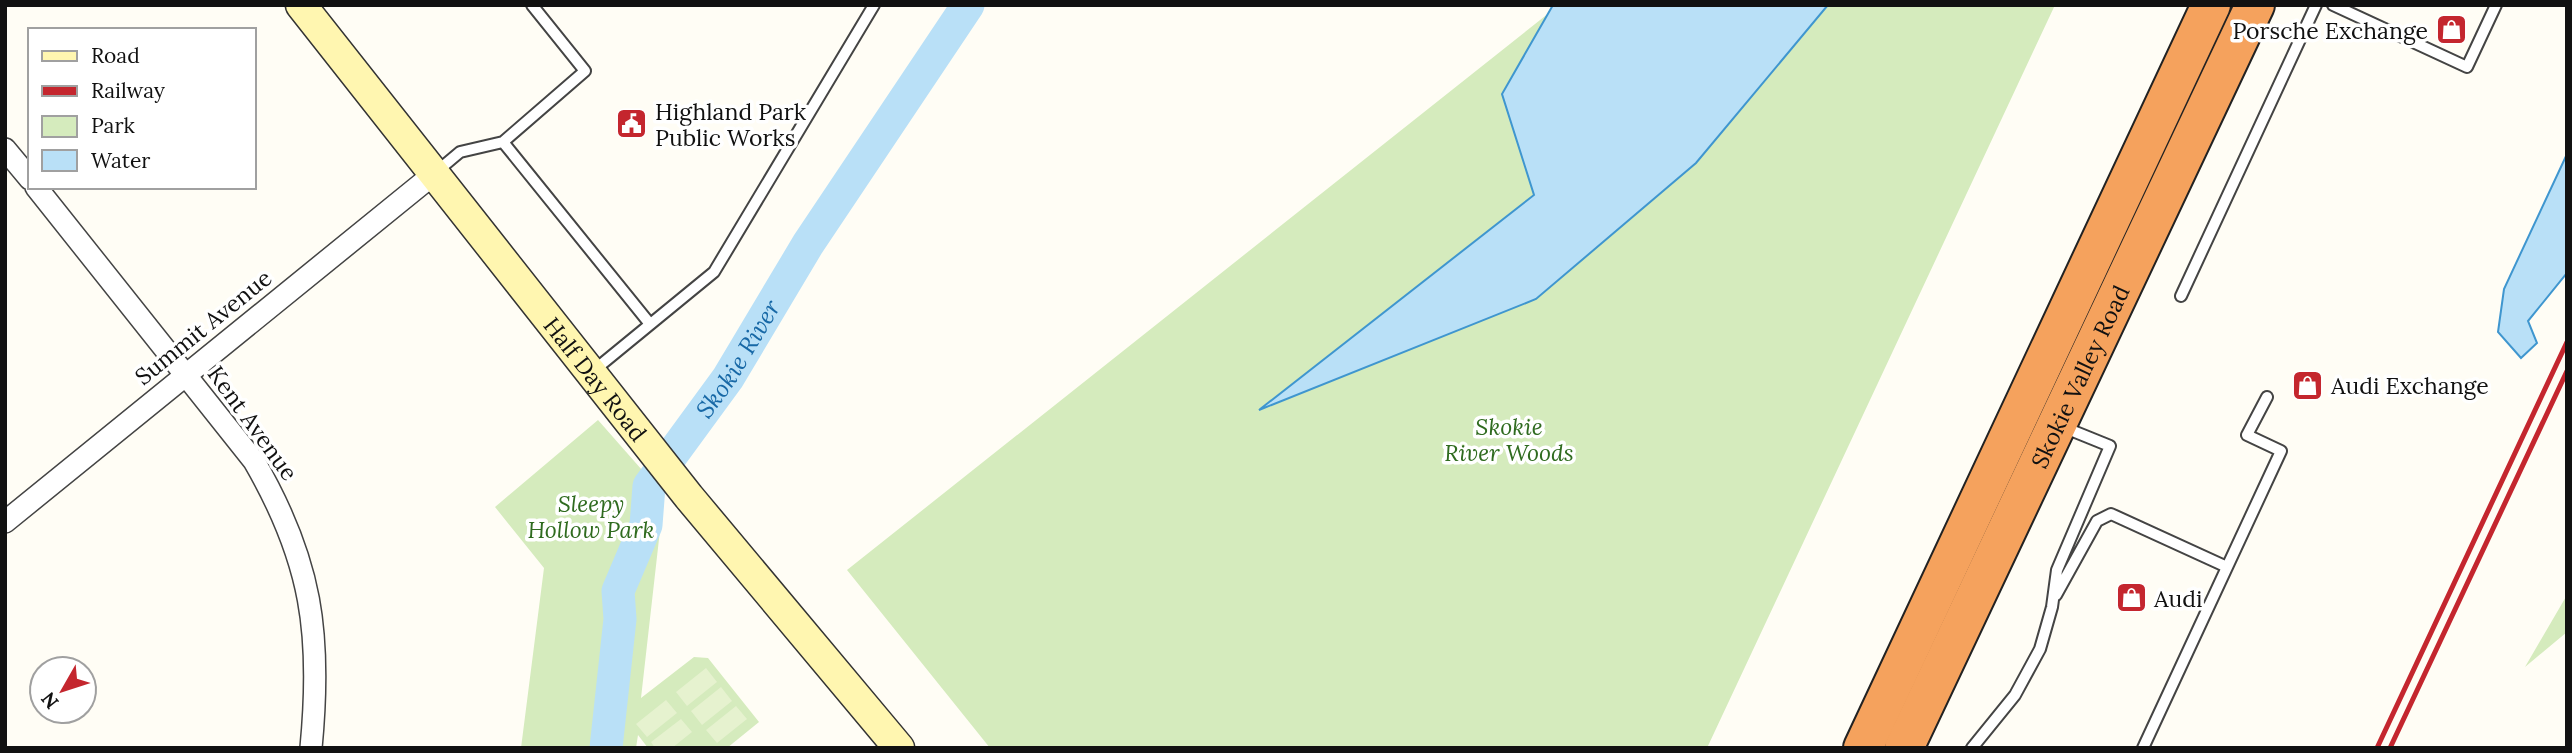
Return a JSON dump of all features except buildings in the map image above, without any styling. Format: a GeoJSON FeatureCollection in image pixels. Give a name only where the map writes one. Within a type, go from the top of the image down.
{"type":"FeatureCollection","features":[{"type":"Feature","properties":{"kind":"highway","name":"Skokie Valley Road"},"geometry":{"type":"LineString","coordinates":[[1863,748],[2211,5]]}},
{"type":"Feature","properties":{"kind":"highway","name":"Skokie Valley Road"},"geometry":{"type":"LineString","coordinates":[[1904,748],[2255,5]]}},
{"type":"Feature","properties":{"kind":"highway"},"geometry":{"type":"LineString","coordinates":[[1836,748],[2000,456]]}},
{"type":"Feature","properties":{"kind":"main road","name":"Half Day Road"},"geometry":{"type":"LineString","coordinates":[[301,5],[689,497],[899,748]]}},
{"type":"Feature","properties":{"kind":"street"},"geometry":{"type":"LineString","coordinates":[[5,149],[28,177]]}},
{"type":"Feature","properties":{"kind":"street","name":"Summit Avenue"},"geometry":{"type":"LineString","coordinates":[[5,522],[435,173]]}},
{"type":"Feature","properties":{"kind":"street","name":"Kent Avenue"},"geometry":{"type":"LineString","coordinates":[[38,189],[254,461],[276,500],[299,555],[310,596],[317,653],[311,748]]}},
{"type":"Feature","properties":{"kind":"lane"},"geometry":{"type":"LineString","coordinates":[[435,173],[460,152],[503,142],[585,71],[531,5]]}},
{"type":"Feature","properties":{"kind":"lane"},"geometry":{"type":"LineString","coordinates":[[592,372],[714,272],[874,5]]}},
{"type":"Feature","properties":{"kind":"lane"},"geometry":{"type":"LineString","coordinates":[[2181,296],[2316,5]]}},
{"type":"Feature","properties":{"kind":"lane"},"geometry":{"type":"LineString","coordinates":[[2333,5],[2467,67],[2496,5]]}},
{"type":"Feature","properties":{"kind":"lane"},"geometry":{"type":"LineString","coordinates":[[503,142],[650,324]]}},
{"type":"Feature","properties":{"kind":"lane"},"geometry":{"type":"LineString","coordinates":[[2143,748],[2281,451],[2247,435],[2267,397]]}},
{"type":"Feature","properties":{"kind":"lane"},"geometry":{"type":"LineString","coordinates":[[1972,748],[2015,695],[2040,649],[2053,600],[2057,570],[2109,446],[2057,425]]}},
{"type":"Feature","properties":{"kind":"lane"},"geometry":{"type":"LineString","coordinates":[[2053,600],[2086,539],[2104,515],[2111,514],[2227,567]]}},
{"type":"Feature","properties":{"kind":"green space","name":"Skokie River Woods"},"geometry":{"type":"Polygon","coordinates":[[[1559,5],[2055,5],[1707,748],[990,748],[847,570],[1559,5]]]}},
{"type":"Feature","properties":{"kind":"green space","name":"Sleepy Hollow Park"},"geometry":{"type":"Polygon","coordinates":[[[598,420],[664,495],[641,698],[694,657],[708,658],[759,722],[727,748],[648,748],[638,735],[636,748],[521,748],[544,568],[495,507],[598,420]]]}},
{"type":"Feature","properties":{"kind":"green space"},"geometry":{"type":"Polygon","coordinates":[[[2567,595],[2567,632],[2525,667],[2567,595]]]}},
{"type":"Feature","properties":{"kind":"green space"},"geometry":{"type":"Polygon","coordinates":[[[706,668],[717,682],[687,706],[676,692],[706,668]]]}},
{"type":"Feature","properties":{"kind":"green space"},"geometry":{"type":"Polygon","coordinates":[[[721,687],[732,701],[702,725],[691,711],[721,687]]]}},
{"type":"Feature","properties":{"kind":"green space"},"geometry":{"type":"Polygon","coordinates":[[[666,700],[677,713],[647,737],[636,724],[666,700]]]}},
{"type":"Feature","properties":{"kind":"green space"},"geometry":{"type":"Polygon","coordinates":[[[736,706],[747,719],[717,743],[706,730],[736,706]]]}},
{"type":"Feature","properties":{"kind":"green space"},"geometry":{"type":"Polygon","coordinates":[[[681,719],[692,732],[672,748],[655,748],[651,742],[681,719]]]}},
{"type":"Feature","properties":{"kind":"water"},"geometry":{"type":"Polygon","coordinates":[[[1553,5],[1828,5],[1696,163],[1536,299],[1259,410],[1534,195],[1502,94],[1553,5]]]}},
{"type":"Feature","properties":{"kind":"water"},"geometry":{"type":"Polygon","coordinates":[[[2567,154],[2567,273],[2528,321],[2537,343],[2521,358],[2498,332],[2504,289],[2567,154]]]}},
{"type":"Feature","properties":{"kind":"waterway","name":"Skokie River"},"geometry":{"type":"LineString","coordinates":[[606,748],[620,619],[618,591],[646,525],[649,486],[728,378],[808,244],[968,5]]}},
{"type":"Feature","properties":{"kind":"railway"},"geometry":{"type":"LineString","coordinates":[[2377,748],[2567,342]]}},
{"type":"Feature","properties":{"kind":"railway"},"geometry":{"type":"LineString","coordinates":[[2390,748],[2567,371]]}},
{"type":"Feature","properties":{"kind":"place","name":"Porsche Exchange"},"geometry":{"type":"Point","coordinates":[2451,30]}},
{"type":"Feature","properties":{"kind":"place","name":"Highland Park Public Works"},"geometry":{"type":"Point","coordinates":[632,124]}},
{"type":"Feature","properties":{"kind":"place","name":"Audi Exchange"},"geometry":{"type":"Point","coordinates":[2308,385]}},
{"type":"Feature","properties":{"kind":"place","name":"Audi"},"geometry":{"type":"Point","coordinates":[2131,598]}}]}
